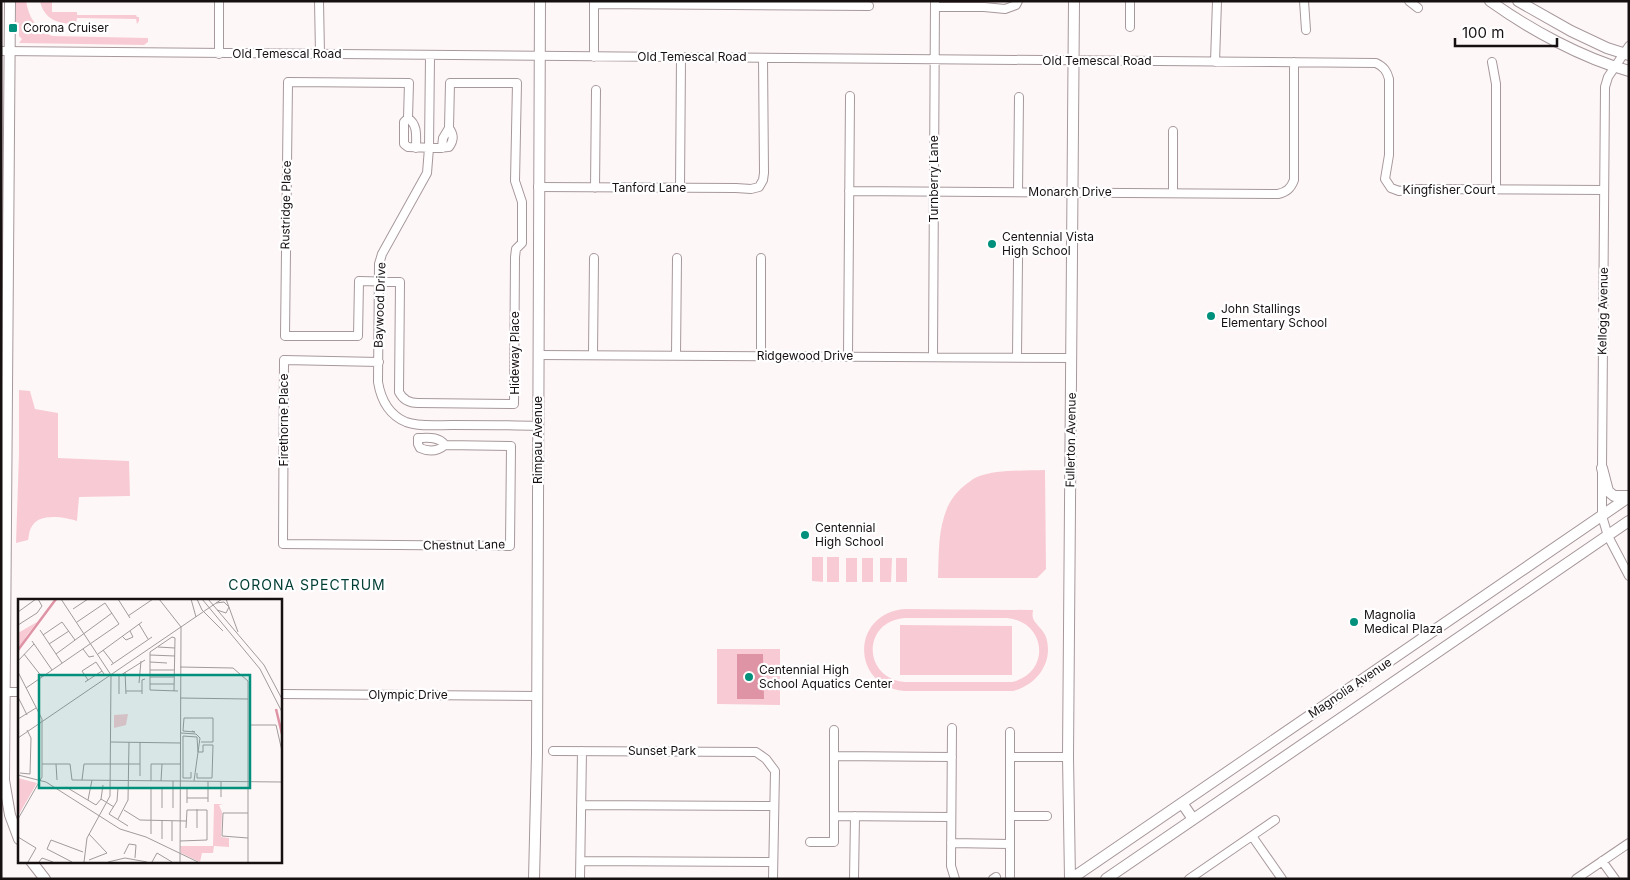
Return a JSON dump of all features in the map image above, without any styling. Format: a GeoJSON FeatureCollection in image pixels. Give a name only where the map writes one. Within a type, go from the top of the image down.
{"type":"FeatureCollection","features":[{"type":"Feature","properties":{"kind":"main road"},"geometry":{"type":"LineString","coordinates":[[10,1],[5,52],[4,786],[10,815],[18,836]]}},
{"type":"Feature","properties":{"kind":"main road","name":"Rimpau Avenue"},"geometry":{"type":"LineString","coordinates":[[534,879],[537,696],[540,1]]}},
{"type":"Feature","properties":{"kind":"main road","name":"Fullerton Avenue"},"geometry":{"type":"LineString","coordinates":[[1070,879],[1068,757],[1074,1]]}},
{"type":"Feature","properties":{"kind":"main road"},"geometry":{"type":"LineString","coordinates":[[1490,1],[1527,26],[1614,67],[1629,71]]}},
{"type":"Feature","properties":{"kind":"main road"},"geometry":{"type":"LineString","coordinates":[[1518,1],[1570,31],[1627,52]]}},
{"type":"Feature","properties":{"kind":"main road"},"geometry":{"type":"LineString","coordinates":[[1602,468],[1608,491],[1614,496],[1629,496]]}},
{"type":"Feature","properties":{"kind":"main road","name":"Magnolia Avenue"},"geometry":{"type":"LineString","coordinates":[[1070,879],[1629,496]]}},
{"type":"Feature","properties":{"kind":"main road","name":"Magnolia Avenue"},"geometry":{"type":"LineString","coordinates":[[1106,879],[1629,521]]}},
{"type":"Feature","properties":{"kind":"main road"},"geometry":{"type":"LineString","coordinates":[[1402,653],[1413,668]]}},
{"type":"Feature","properties":{"kind":"main road"},"geometry":{"type":"LineString","coordinates":[[1182,803],[1193,819]]}},
{"type":"Feature","properties":{"kind":"main road"},"geometry":{"type":"LineString","coordinates":[[32,862],[45,879]]}},
{"type":"Feature","properties":{"kind":"street"},"geometry":{"type":"LineString","coordinates":[[219,54],[220,1]]}},
{"type":"Feature","properties":{"kind":"street"},"geometry":{"type":"LineString","coordinates":[[319,1],[320,54]]}},
{"type":"Feature","properties":{"kind":"street"},"geometry":{"type":"LineString","coordinates":[[935,4],[1005,9],[1016,6],[1018,1]]}},
{"type":"Feature","properties":{"kind":"street"},"geometry":{"type":"LineString","coordinates":[[1130,1],[1130,27]]}},
{"type":"Feature","properties":{"kind":"street"},"geometry":{"type":"LineString","coordinates":[[1215,62],[1217,1]]}},
{"type":"Feature","properties":{"kind":"street"},"geometry":{"type":"LineString","coordinates":[[1304,1],[1306,30]]}},
{"type":"Feature","properties":{"kind":"street"},"geometry":{"type":"LineString","coordinates":[[1409,1],[1418,8]]}},
{"type":"Feature","properties":{"kind":"street"},"geometry":{"type":"LineString","coordinates":[[594,57],[594,3],[758,3],[869,6]]}},
{"type":"Feature","properties":{"kind":"street","name":"Turnberry Lane"},"geometry":{"type":"LineString","coordinates":[[933,357],[935,4]]}},
{"type":"Feature","properties":{"kind":"street","name":"Old Temescal Road"},"geometry":{"type":"LineString","coordinates":[[5,52],[1294,62],[1376,63],[1382,66]]}},
{"type":"Feature","properties":{"kind":"street","name":"Kellogg Avenue"},"geometry":{"type":"LineString","coordinates":[[1627,52],[1614,67],[1605,87],[1602,516],[1608,536],[1629,576]]}},
{"type":"Feature","properties":{"kind":"street","name":"Baywood Drive"},"geometry":{"type":"LineString","coordinates":[[430,56],[427,173],[382,254],[380,264],[379,391],[384,403],[393,414],[410,423],[420,425],[538,426]]}},
{"type":"Feature","properties":{"kind":"street"},"geometry":{"type":"LineString","coordinates":[[680,188],[681,57]]}},
{"type":"Feature","properties":{"kind":"street","name":"Tanford Lane"},"geometry":{"type":"LineString","coordinates":[[538,187],[751,189],[760,187],[764,173],[763,58]]}},
{"type":"Feature","properties":{"kind":"street","name":"Monarch Drive"},"geometry":{"type":"LineString","coordinates":[[849,191],[1278,194],[1289,189],[1294,180],[1294,62]]}},
{"type":"Feature","properties":{"kind":"street"},"geometry":{"type":"LineString","coordinates":[[1492,62],[1496,84],[1496,190]]}},
{"type":"Feature","properties":{"kind":"street","name":"Kingfisher Court"},"geometry":{"type":"LineString","coordinates":[[1382,66],[1387,72],[1389,79],[1389,155],[1385,179],[1391,188],[1399,191],[1412,189],[1604,190]]}},
{"type":"Feature","properties":{"kind":"street","name":"Rustridge Place"},"geometry":{"type":"LineString","coordinates":[[379,282],[359,281],[358,336],[285,336],[288,82],[409,83],[408,118],[404,122],[404,144],[408,148],[416,148],[416,129],[414,122],[408,118]]}},
{"type":"Feature","properties":{"kind":"street","name":"Hideway Place"},"geometry":{"type":"LineString","coordinates":[[379,282],[400,282],[399,392],[404,399],[418,403],[514,404],[515,257],[516,249],[522,242],[522,202],[516,181],[517,83],[450,83],[450,128],[453,141],[449,147],[429,148]]}},
{"type":"Feature","properties":{"kind":"street"},"geometry":{"type":"LineString","coordinates":[[595,188],[596,90]]}},
{"type":"Feature","properties":{"kind":"street"},"geometry":{"type":"LineString","coordinates":[[848,356],[850,96]]}},
{"type":"Feature","properties":{"kind":"street"},"geometry":{"type":"LineString","coordinates":[[1018,192],[1019,98]]}},
{"type":"Feature","properties":{"kind":"street"},"geometry":{"type":"LineString","coordinates":[[1173,193],[1174,131]]}},
{"type":"Feature","properties":{"kind":"street"},"geometry":{"type":"LineString","coordinates":[[416,148],[429,148]]}},
{"type":"Feature","properties":{"kind":"street"},"geometry":{"type":"LineString","coordinates":[[593,354],[594,258]]}},
{"type":"Feature","properties":{"kind":"street"},"geometry":{"type":"LineString","coordinates":[[676,258],[676,355]]}},
{"type":"Feature","properties":{"kind":"street"},"geometry":{"type":"LineString","coordinates":[[761,258],[761,356]]}},
{"type":"Feature","properties":{"kind":"street"},"geometry":{"type":"LineString","coordinates":[[1017,357],[1018,260]]}},
{"type":"Feature","properties":{"kind":"street","name":"Ridgewood Drive"},"geometry":{"type":"LineString","coordinates":[[538,354],[1071,358]]}},
{"type":"Feature","properties":{"kind":"street","name":"Firethorne Place"},"geometry":{"type":"LineString","coordinates":[[284,544],[284,360],[379,362]]}},
{"type":"Feature","properties":{"kind":"street"},"geometry":{"type":"LineString","coordinates":[[418,438],[420,425]]}},
{"type":"Feature","properties":{"kind":"street","name":"Chestnut Lane"},"geometry":{"type":"LineString","coordinates":[[284,544],[510,546],[511,446],[445,445],[440,449],[424,450],[418,444],[418,438],[436,438],[442,440],[445,445]]}},
{"type":"Feature","properties":{"kind":"street"},"geometry":{"type":"LineString","coordinates":[[5,692],[18,692]]}},
{"type":"Feature","properties":{"kind":"street","name":"Olympic Drive"},"geometry":{"type":"LineString","coordinates":[[281,694],[537,696]]}},
{"type":"Feature","properties":{"kind":"street"},"geometry":{"type":"LineString","coordinates":[[952,728],[951,866],[955,879]]}},
{"type":"Feature","properties":{"kind":"street"},"geometry":{"type":"LineString","coordinates":[[810,842],[834,842],[834,730]]}},
{"type":"Feature","properties":{"kind":"street"},"geometry":{"type":"LineString","coordinates":[[1010,732],[1010,876]]}},
{"type":"Feature","properties":{"kind":"street","name":"Sunset Park"},"geometry":{"type":"LineString","coordinates":[[553,751],[756,752],[769,762],[775,771],[774,806]]}},
{"type":"Feature","properties":{"kind":"street"},"geometry":{"type":"LineString","coordinates":[[580,879],[582,751]]}},
{"type":"Feature","properties":{"kind":"street"},"geometry":{"type":"LineString","coordinates":[[834,756],[952,757]]}},
{"type":"Feature","properties":{"kind":"street"},"geometry":{"type":"LineString","coordinates":[[1010,757],[1068,757]]}},
{"type":"Feature","properties":{"kind":"street"},"geometry":{"type":"LineString","coordinates":[[581,805],[774,806],[773,879]]}},
{"type":"Feature","properties":{"kind":"street"},"geometry":{"type":"LineString","coordinates":[[834,816],[951,817]]}},
{"type":"Feature","properties":{"kind":"street"},"geometry":{"type":"LineString","coordinates":[[854,879],[855,816]]}},
{"type":"Feature","properties":{"kind":"street"},"geometry":{"type":"LineString","coordinates":[[1010,816],[1048,816]]}},
{"type":"Feature","properties":{"kind":"street"},"geometry":{"type":"LineString","coordinates":[[1190,879],[1275,820]]}},
{"type":"Feature","properties":{"kind":"street"},"geometry":{"type":"LineString","coordinates":[[1252,836],[1282,879]]}},
{"type":"Feature","properties":{"kind":"street"},"geometry":{"type":"LineString","coordinates":[[1576,879],[1629,842]]}},
{"type":"Feature","properties":{"kind":"street"},"geometry":{"type":"LineString","coordinates":[[951,843],[1010,844]]}},
{"type":"Feature","properties":{"kind":"street"},"geometry":{"type":"LineString","coordinates":[[580,861],[773,862]]}},
{"type":"Feature","properties":{"kind":"street"},"geometry":{"type":"LineString","coordinates":[[1602,861],[1615,879]]}},
{"type":"Feature","properties":{"kind":"shaded area"},"geometry":{"type":"Polygon","coordinates":[[[16,1],[26,1],[34,22],[52,36],[148,38],[148,42],[144,45],[19,43],[22,39],[19,36],[19,23],[16,23],[16,1]]]}},
{"type":"Feature","properties":{"kind":"shaded area"},"geometry":{"type":"Polygon","coordinates":[[[40,1],[52,1],[52,12],[77,12],[77,15],[136,15],[139,17],[139,21],[137,24],[136,19],[77,18],[76,24],[58,22],[45,13],[40,1]]]}},
{"type":"Feature","properties":{"kind":"shaded area"},"geometry":{"type":"Polygon","coordinates":[[[19,390],[30,391],[35,409],[58,413],[58,458],[129,461],[130,496],[79,497],[77,521],[59,517],[39,520],[31,528],[28,540],[16,543],[19,390]]]}},
{"type":"Feature","properties":{"kind":"shaded area"},"geometry":{"type":"Polygon","coordinates":[[[1045,470],[1046,569],[1037,578],[938,578],[941,528],[944,516],[955,495],[972,480],[985,474],[1045,470]]]}},
{"type":"Feature","properties":{"kind":"shaded area"},"geometry":{"type":"Polygon","coordinates":[[[812,557],[823,557],[823,582],[812,581],[812,557]]]}},
{"type":"Feature","properties":{"kind":"shaded area"},"geometry":{"type":"Polygon","coordinates":[[[827,557],[839,557],[839,582],[827,582],[827,557]]]}},
{"type":"Feature","properties":{"kind":"shaded area"},"geometry":{"type":"Polygon","coordinates":[[[846,558],[857,558],[857,582],[846,582],[846,558]]]}},
{"type":"Feature","properties":{"kind":"shaded area"},"geometry":{"type":"Polygon","coordinates":[[[862,558],[873,558],[873,582],[862,582],[862,558]]]}},
{"type":"Feature","properties":{"kind":"shaded area"},"geometry":{"type":"Polygon","coordinates":[[[880,558],[892,558],[891,582],[880,582],[880,558]]]}},
{"type":"Feature","properties":{"kind":"shaded area"},"geometry":{"type":"Polygon","coordinates":[[[896,558],[907,558],[907,582],[896,582],[896,558]]]}},
{"type":"Feature","properties":{"kind":"shaded area"},"geometry":{"type":"Polygon","coordinates":[[[905,609],[1033,610],[1034,620],[1046,637],[1048,655],[1042,671],[1036,678],[1022,688],[1013,691],[905,691],[887,686],[874,677],[867,664],[864,650],[867,635],[874,623],[887,613],[905,609]],[[905,618],[891,621],[881,629],[875,639],[873,650],[875,661],[881,671],[891,678],[905,682],[1012,682],[1025,677],[1033,669],[1038,659],[1039,648],[1030,628],[1020,622],[1007,618],[905,618]]]}},
{"type":"Feature","properties":{"kind":"shaded area"},"geometry":{"type":"Polygon","coordinates":[[[900,625],[1012,626],[1012,675],[900,675],[900,625]]]}},
{"type":"Feature","properties":{"kind":"shaded area","name":"Centennial High School Aquatics Center"},"geometry":{"type":"Polygon","coordinates":[[[717,649],[780,649],[780,705],[717,704],[717,649]]]}},
{"type":"Feature","properties":{"kind":"shaded area"},"geometry":{"type":"Polygon","coordinates":[[[737,654],[763,654],[764,699],[737,699],[737,654]]]}},
{"type":"Feature","properties":{"kind":"place","name":"Corona Cruiser"},"geometry":{"type":"Point","coordinates":[13,28]}},
{"type":"Feature","properties":{"kind":"place","name":"Centennial Vista High School"},"geometry":{"type":"Point","coordinates":[992,244]}},
{"type":"Feature","properties":{"kind":"place","name":"John Stallings Elementary School"},"geometry":{"type":"Point","coordinates":[1211,316]}},
{"type":"Feature","properties":{"kind":"place","name":"Centennial High School"},"geometry":{"type":"Point","coordinates":[805,535]}},
{"type":"Feature","properties":{"kind":"place","name":"Magnolia Medical Plaza"},"geometry":{"type":"Point","coordinates":[1354,622]}},
{"type":"Feature","properties":{"kind":"place","name":"Centennial High School Aquatics Center"},"geometry":{"type":"Point","coordinates":[749,677]}},
{"type":"Feature","properties":{"kind":"district","name":"CORONA SPECTRUM"},"geometry":{"type":"Point","coordinates":[307,585]}}]}
